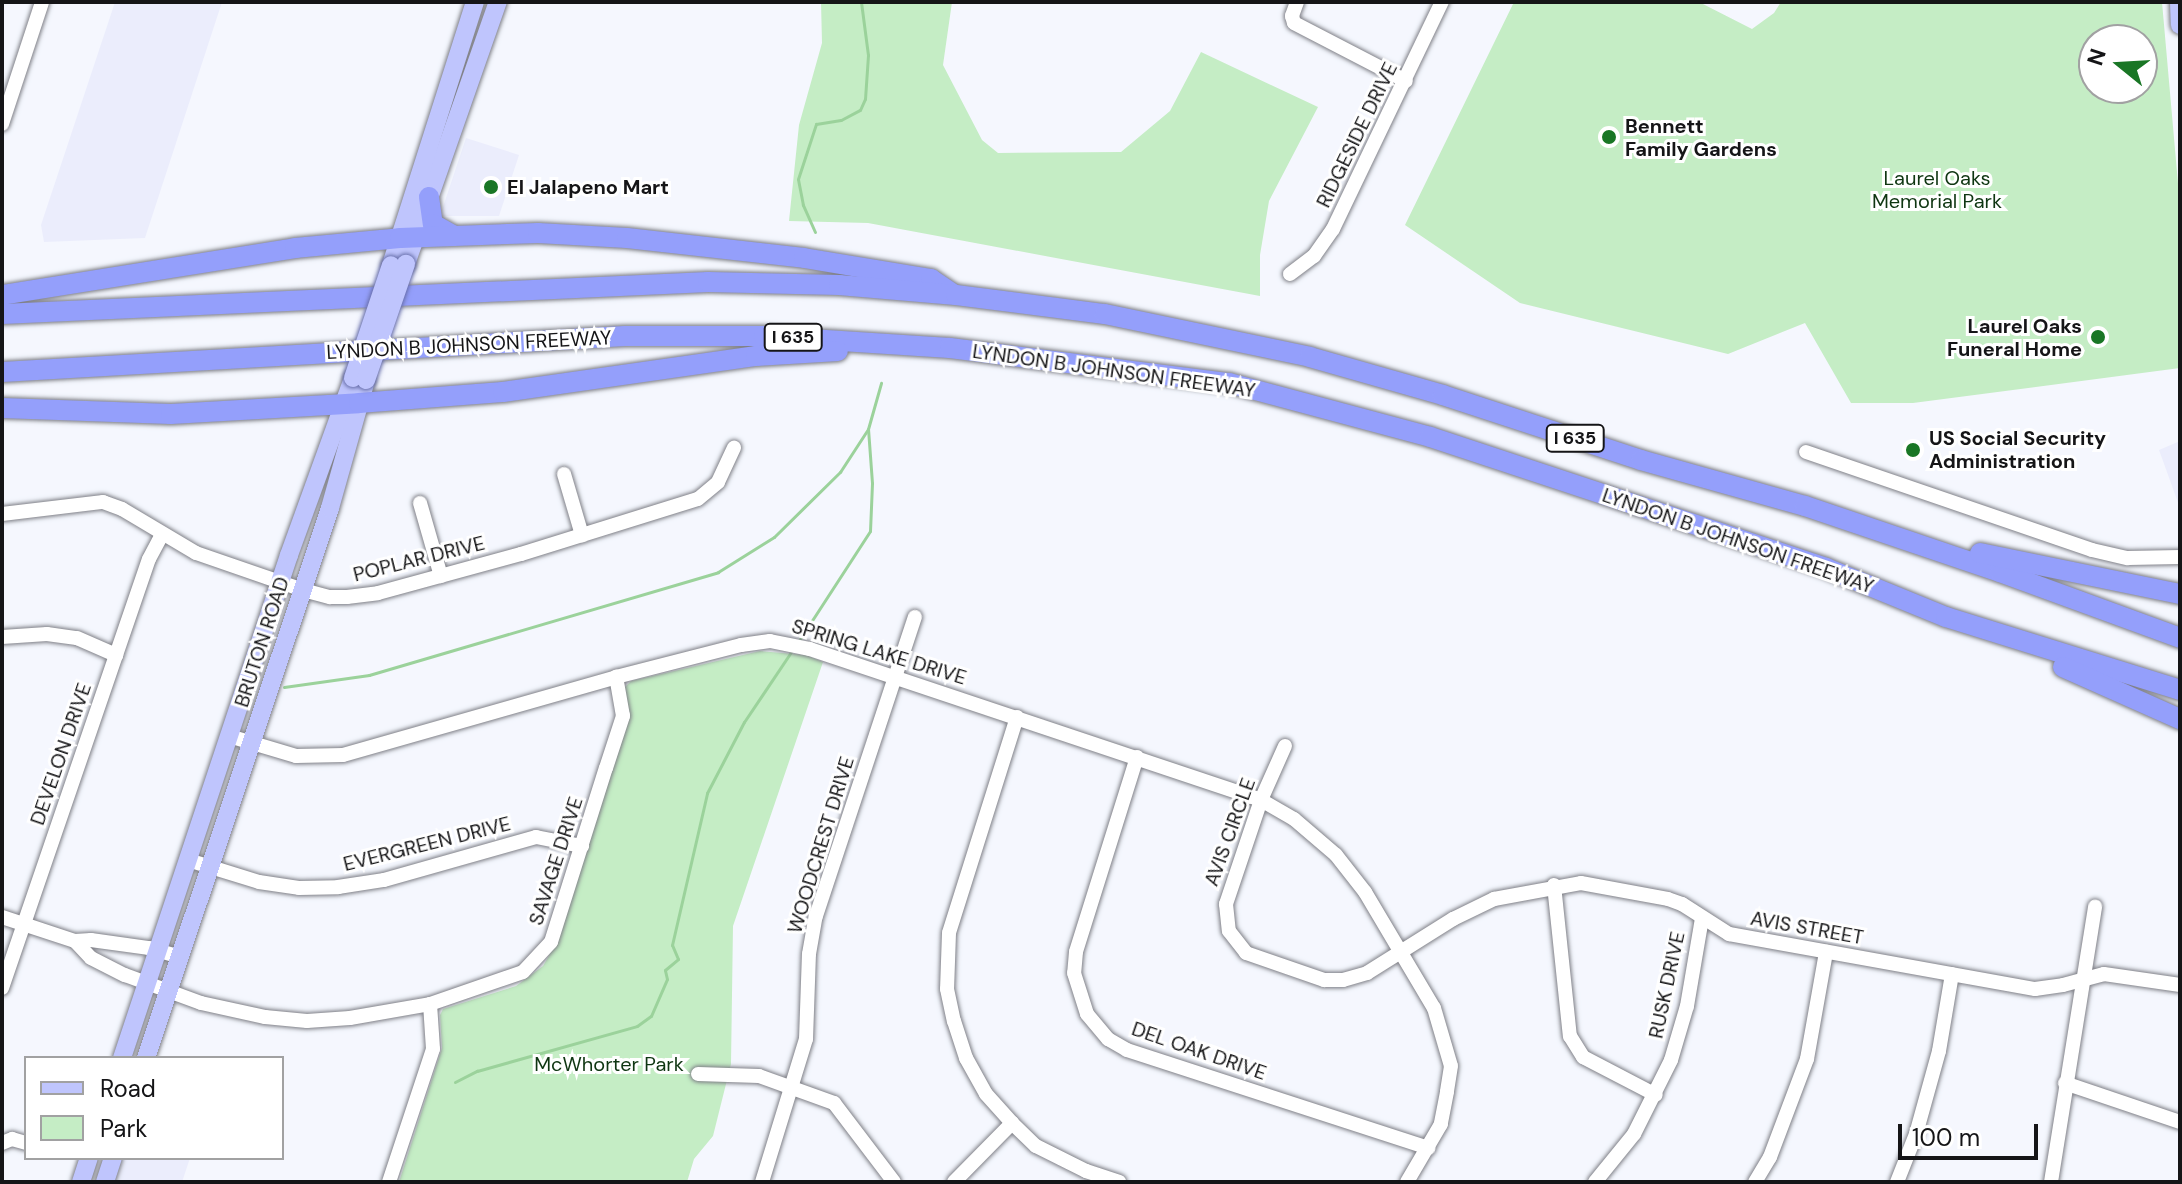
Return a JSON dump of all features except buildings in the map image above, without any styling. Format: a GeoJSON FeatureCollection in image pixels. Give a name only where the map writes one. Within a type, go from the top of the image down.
{"type":"FeatureCollection","features":[{"type":"Feature","properties":{"kind":"highway"},"geometry":{"type":"LineString","coordinates":[[429,197],[433,224],[453,235]]}},
{"type":"Feature","properties":{"kind":"highway"},"geometry":{"type":"LineString","coordinates":[[2,295],[233,256],[453,235],[580,234],[735,249],[931,279],[956,295]]}},
{"type":"Feature","properties":{"kind":"highway","name":"I 635"},"geometry":{"type":"LineString","coordinates":[[2,314],[638,283],[778,283],[956,295],[1174,326],[1310,357],[1443,395],[1641,460],[1805,506],[2000,572],[2180,638]]}},
{"type":"Feature","properties":{"kind":"highway","name":"LYNDON B JOHNSON FREEWAY"},"geometry":{"type":"LineString","coordinates":[[2,372],[341,351],[696,335],[884,341],[1229,383],[1362,417],[1826,568],[1946,617],[2180,690]]}},
{"type":"Feature","properties":{"kind":"highway"},"geometry":{"type":"LineString","coordinates":[[2,408],[171,414],[352,403],[545,388],[795,352],[885,351],[1051,361]]}},
{"type":"Feature","properties":{"kind":"highway"},"geometry":{"type":"LineString","coordinates":[[1805,506],[1998,557],[2180,594]]}},
{"type":"Feature","properties":{"kind":"highway"},"geometry":{"type":"LineString","coordinates":[[1946,617],[2180,719]]}},
{"type":"Feature","properties":{"kind":"main road"},"geometry":{"type":"LineString","coordinates":[[408,238],[429,197],[450,78],[475,2]]}},
{"type":"Feature","properties":{"kind":"main road"},"geometry":{"type":"LineString","coordinates":[[408,238],[437,153],[469,84],[498,2]]}},
{"type":"Feature","properties":{"kind":"main road"},"geometry":{"type":"LineString","coordinates":[[2179,2],[2180,25]]}},
{"type":"Feature","properties":{"kind":"main road"},"geometry":{"type":"LineString","coordinates":[[450,78],[469,84]]}},
{"type":"Feature","properties":{"kind":"main road","name":"BRUTON ROAD"},"geometry":{"type":"LineString","coordinates":[[123,1056],[280,582],[352,403],[408,238]]}},
{"type":"Feature","properties":{"kind":"main road","name":"BRUTON ROAD"},"geometry":{"type":"LineString","coordinates":[[147,1056],[303,590],[352,403]]}},
{"type":"Feature","properties":{"kind":"main road"},"geometry":{"type":"LineString","coordinates":[[81,1182],[86,1160]]}},
{"type":"Feature","properties":{"kind":"street"},"geometry":{"type":"LineString","coordinates":[[2,124],[42,2]]}},
{"type":"Feature","properties":{"kind":"street"},"geometry":{"type":"LineString","coordinates":[[1297,2],[1292,16],[1294,23],[1406,81]]}},
{"type":"Feature","properties":{"kind":"street","name":"RIDGESIDE DRIVE"},"geometry":{"type":"LineString","coordinates":[[1290,274],[1314,256],[1333,229],[1442,2]]}},
{"type":"Feature","properties":{"kind":"street","name":"POPLAR DRIVE"},"geometry":{"type":"LineString","coordinates":[[2,514],[103,502],[122,509],[196,553],[303,590],[330,597],[347,597],[378,593],[441,576],[698,499],[718,482],[734,447]]}},
{"type":"Feature","properties":{"kind":"street"},"geometry":{"type":"LineString","coordinates":[[1806,452],[2092,550],[2128,558],[2180,557]]}},
{"type":"Feature","properties":{"kind":"street"},"geometry":{"type":"LineString","coordinates":[[564,474],[582,535]]}},
{"type":"Feature","properties":{"kind":"street"},"geometry":{"type":"LineString","coordinates":[[420,503],[441,576]]}},
{"type":"Feature","properties":{"kind":"street","name":"DEVELON DRIVE"},"geometry":{"type":"LineString","coordinates":[[2,988],[149,559],[162,535]]}},
{"type":"Feature","properties":{"kind":"street","name":"WOODCREST DRIVE"},"geometry":{"type":"LineString","coordinates":[[762,1182],[806,1039],[809,954],[816,916],[915,617]]}},
{"type":"Feature","properties":{"kind":"street"},"geometry":{"type":"LineString","coordinates":[[2,637],[47,634],[77,638],[116,655]]}},
{"type":"Feature","properties":{"kind":"street","name":"SPRING LAKE DRIVE"},"geometry":{"type":"LineString","coordinates":[[229,736],[296,756],[343,755],[616,677],[741,645],[779,642],[895,676],[1261,800],[1294,819],[1336,855],[1402,951],[1434,1008],[1451,1066],[1441,1124],[1407,1182]]}},
{"type":"Feature","properties":{"kind":"street","name":"SAVAGE DRIVE"},"geometry":{"type":"LineString","coordinates":[[75,941],[91,958],[168,991],[236,1011],[307,1021],[350,1018],[430,1004],[497,983],[536,962],[551,942],[623,716],[616,677]]}},
{"type":"Feature","properties":{"kind":"street"},"geometry":{"type":"LineString","coordinates":[[1017,717],[949,933],[947,989],[966,1058],[986,1094],[1036,1146],[1086,1171],[1119,1182]]}},
{"type":"Feature","properties":{"kind":"street","name":"AVIS CIRCLE"},"geometry":{"type":"LineString","coordinates":[[1285,746],[1261,800],[1226,904],[1229,931],[1246,953],[1324,980],[1343,980],[1367,973],[1402,951]]}},
{"type":"Feature","properties":{"kind":"street","name":"DEL OAK DRIVE"},"geometry":{"type":"LineString","coordinates":[[1137,757],[1076,952],[1074,973],[1087,1014],[1108,1039],[1127,1050],[1428,1148]]}},
{"type":"Feature","properties":{"kind":"street","name":"EVERGREEN DRIVE"},"geometry":{"type":"LineString","coordinates":[[188,860],[259,882],[299,888],[338,887],[384,880],[536,837],[582,846]]}},
{"type":"Feature","properties":{"kind":"street","name":"AVIS STREET"},"geometry":{"type":"LineString","coordinates":[[1402,951],[1494,899],[1554,885],[1593,884],[1682,904],[1729,934],[2035,989],[2104,974],[2180,985]]}},
{"type":"Feature","properties":{"kind":"street"},"geometry":{"type":"LineString","coordinates":[[1554,885],[1570,1036],[1583,1057],[1656,1095]]}},
{"type":"Feature","properties":{"kind":"street"},"geometry":{"type":"LineString","coordinates":[[2051,1182],[2095,906]]}},
{"type":"Feature","properties":{"kind":"street"},"geometry":{"type":"LineString","coordinates":[[2,917],[75,941],[91,940],[158,950],[180,957]]}},
{"type":"Feature","properties":{"kind":"street","name":"RUSK DRIVE"},"geometry":{"type":"LineString","coordinates":[[1595,1182],[1634,1134],[1671,1060],[1687,1006],[1702,918]]}},
{"type":"Feature","properties":{"kind":"street"},"geometry":{"type":"LineString","coordinates":[[1755,1182],[1770,1157],[1807,1059],[1826,952]]}},
{"type":"Feature","properties":{"kind":"street"},"geometry":{"type":"LineString","coordinates":[[1897,1182],[1916,1134],[1935,1065],[1952,974]]}},
{"type":"Feature","properties":{"kind":"street"},"geometry":{"type":"LineString","coordinates":[[389,1182],[433,1049],[430,1004]]}},
{"type":"Feature","properties":{"kind":"street"},"geometry":{"type":"LineString","coordinates":[[698,1074],[759,1076],[834,1103],[894,1182]]}},
{"type":"Feature","properties":{"kind":"street"},"geometry":{"type":"LineString","coordinates":[[2065,1083],[2180,1122]]}},
{"type":"Feature","properties":{"kind":"street"},"geometry":{"type":"LineString","coordinates":[[954,1182],[1012,1123]]}},
{"type":"Feature","properties":{"kind":"street"},"geometry":{"type":"LineString","coordinates":[[2,1143],[12,1139],[24,1142]]}},
{"type":"Feature","properties":{"kind":"street"},"geometry":{"type":"LineString","coordinates":[[88,1160],[109,1169]]}},
{"type":"Feature","properties":{"kind":"shaded area"},"geometry":{"type":"Polygon","coordinates":[[[115,2],[222,2],[145,238],[44,242],[41,225],[115,2]]]}},
{"type":"Feature","properties":{"kind":"shaded area"},"geometry":{"type":"Polygon","coordinates":[[[466,138],[519,155],[499,216],[440,216],[466,138]]]}},
{"type":"Feature","properties":{"kind":"shaded area"},"geometry":{"type":"Polygon","coordinates":[[[2180,441],[2180,508],[2159,450],[2180,441]]]}},
{"type":"Feature","properties":{"kind":"shaded area"},"geometry":{"type":"Polygon","coordinates":[[[121,1160],[189,1160],[182,1182],[114,1182],[121,1160]]]}},
{"type":"Feature","properties":{"kind":"green space"},"geometry":{"type":"Polygon","coordinates":[[[821,2],[952,2],[943,65],[982,140],[998,153],[1121,152],[1170,111],[1201,52],[1318,107],[1269,201],[1260,255],[1260,296],[868,223],[789,221],[799,125],[822,43],[821,2]]]}},
{"type":"Feature","properties":{"kind":"green space","name":"Laurel Oaks Memorial Park"},"geometry":{"type":"Polygon","coordinates":[[[1514,2],[1699,2],[1752,29],[1774,13],[1781,2],[2162,2],[2180,206],[2180,368],[1913,403],[1851,403],[1805,323],[1728,354],[1520,303],[1405,225],[1514,2]]]}},
{"type":"Feature","properties":{"kind":"green space","name":"McWhorter Park"},"geometry":{"type":"Polygon","coordinates":[[[760,651],[806,655],[823,662],[733,926],[731,1064],[713,1136],[694,1159],[687,1182],[399,1182],[442,1048],[440,1015],[443,1009],[516,986],[543,966],[555,945],[627,720],[625,687],[631,681],[760,651]]]}},
{"type":"Feature","properties":{"kind":"waterway"},"geometry":{"type":"LineString","coordinates":[[815,232],[803,205],[798,179],[816,124],[841,120],[860,110],[865,99],[868,55],[861,2]]}},
{"type":"Feature","properties":{"kind":"waterway"},"geometry":{"type":"LineString","coordinates":[[284,687],[369,675],[718,572],[774,537],[840,472],[868,429],[881,383]]}},
{"type":"Feature","properties":{"kind":"waterway"},"geometry":{"type":"LineString","coordinates":[[798,642],[870,531],[872,483],[868,429]]}},
{"type":"Feature","properties":{"kind":"waterway"},"geometry":{"type":"LineString","coordinates":[[455,1082],[477,1071],[637,1026],[651,1016],[667,979],[665,970],[678,959],[672,945],[707,793],[744,722],[791,652]]}},
{"type":"Feature","properties":{"kind":"place","name":"Bennett Family Gardens"},"geometry":{"type":"Point","coordinates":[1609,137]}},
{"type":"Feature","properties":{"kind":"place","name":"El Jalapeno Mart"},"geometry":{"type":"Point","coordinates":[491,187]}},
{"type":"Feature","properties":{"kind":"place","name":"Laurel Oaks Funeral Home"},"geometry":{"type":"Point","coordinates":[2098,337]}},
{"type":"Feature","properties":{"kind":"place","name":"US Social Security Administration"},"geometry":{"type":"Point","coordinates":[1913,450]}}]}
